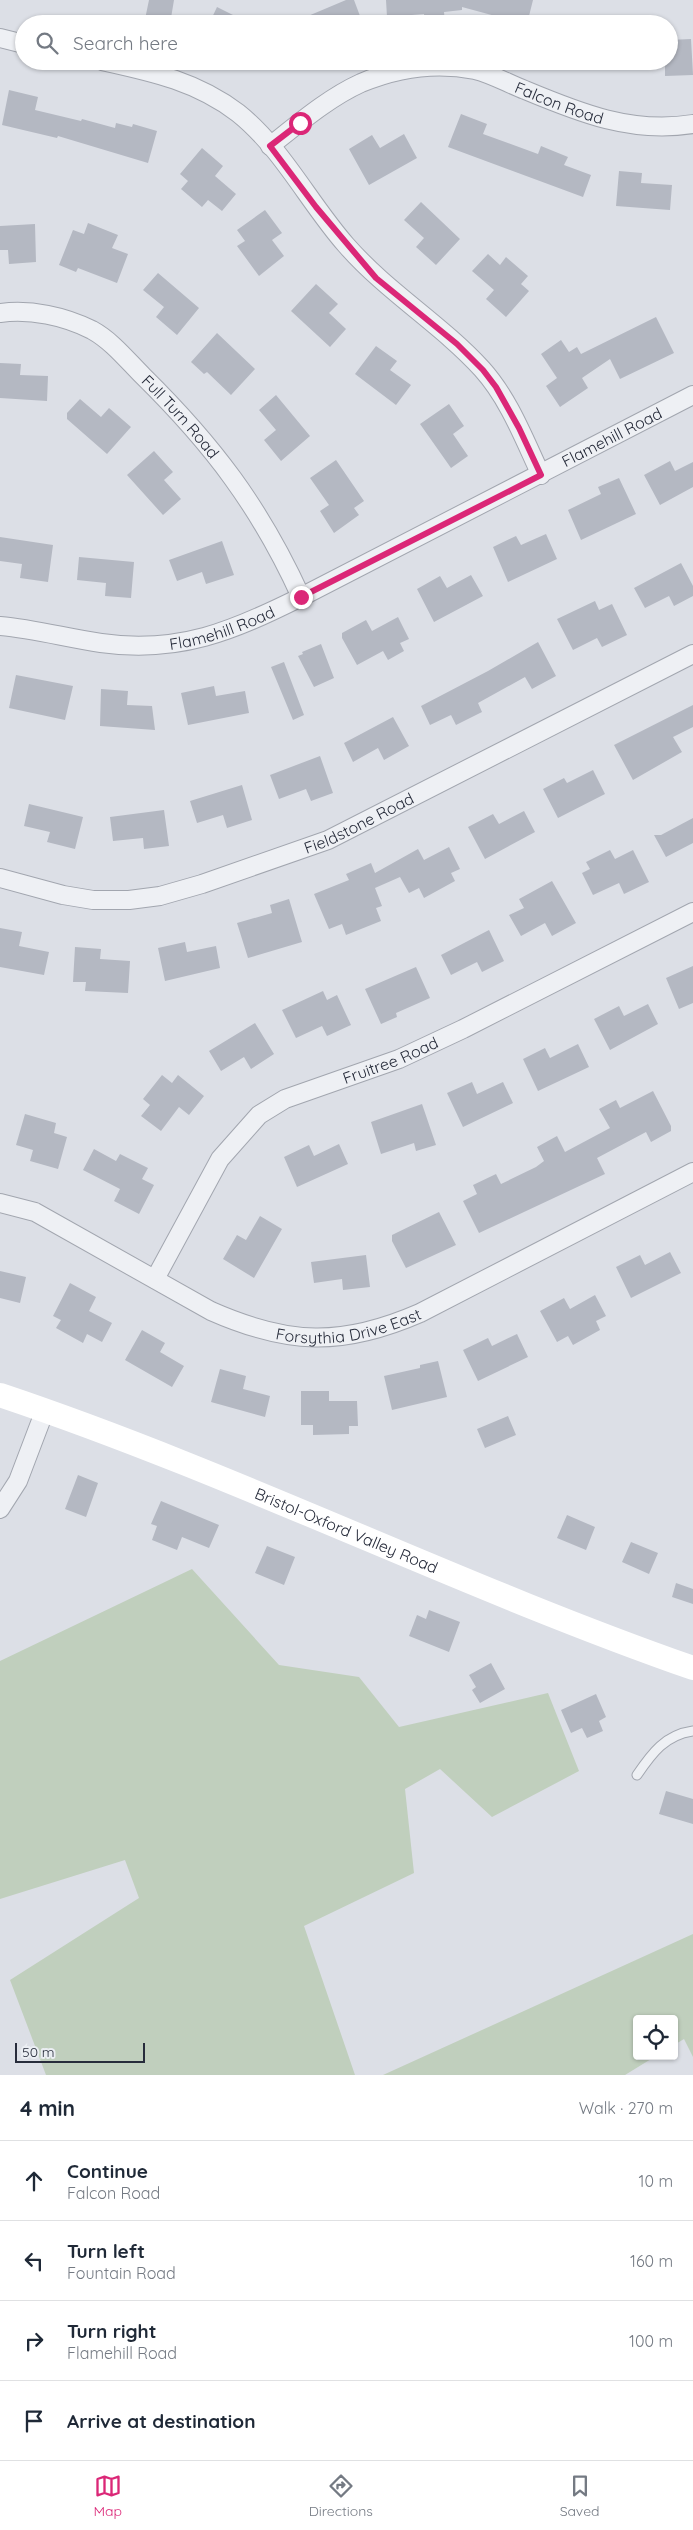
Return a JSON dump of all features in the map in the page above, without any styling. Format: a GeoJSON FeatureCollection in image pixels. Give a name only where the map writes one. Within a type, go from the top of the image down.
{"type":"FeatureCollection","features":[{"type":"Feature","properties":{"kind":"main road","name":"Bristol-Oxford Valley Road"},"geometry":{"type":"LineString","coordinates":[[0,1395],[142,1445],[469,1582],[631,1646],[693,1668]]}},
{"type":"Feature","properties":{"kind":"street"},"geometry":{"type":"LineString","coordinates":[[0,38],[15,42]]}},
{"type":"Feature","properties":{"kind":"street"},"geometry":{"type":"LineString","coordinates":[[144,70],[163,74],[194,86],[239,114],[270,146],[322,215],[376,278],[457,344],[483,370],[496,387],[519,428],[541,475]]}},
{"type":"Feature","properties":{"kind":"street","name":"Falcon Road"},"geometry":{"type":"LineString","coordinates":[[270,146],[339,95],[359,84],[401,70]]}},
{"type":"Feature","properties":{"kind":"street","name":"Falcon Road"},"geometry":{"type":"LineString","coordinates":[[472,70],[574,110],[620,123],[655,128],[693,124]]}},
{"type":"Feature","properties":{"kind":"street","name":"Full Turn Road"},"geometry":{"type":"LineString","coordinates":[[0,313],[37,312],[66,319],[93,331],[110,343],[152,384],[223,463],[274,540],[301,597]]}},
{"type":"Feature","properties":{"kind":"street","name":"Flamehill Road"},"geometry":{"type":"LineString","coordinates":[[0,626],[40,631],[102,643],[142,646],[172,644],[213,636],[246,625],[541,475],[693,395]]}},
{"type":"Feature","properties":{"kind":"street","name":"Fieldstone Road"},"geometry":{"type":"LineString","coordinates":[[0,878],[63,895],[92,900],[129,900],[160,896],[212,881],[328,840],[693,654]]}},
{"type":"Feature","properties":{"kind":"street","name":"Fruitree Road"},"geometry":{"type":"LineString","coordinates":[[154,1279],[220,1159],[259,1115],[285,1099],[399,1059],[463,1029],[693,912]]}},
{"type":"Feature","properties":{"kind":"street","name":"Forsythia Drive East"},"geometry":{"type":"LineString","coordinates":[[0,1203],[35,1212],[211,1311],[268,1332],[324,1338],[353,1335],[393,1325],[420,1313],[693,1172]]}},
{"type":"Feature","properties":{"kind":"street"},"geometry":{"type":"LineString","coordinates":[[0,1509],[18,1481],[46,1410]]}},
{"type":"Feature","properties":{"kind":"lane"},"geometry":{"type":"LineString","coordinates":[[637,1775],[655,1749],[680,1733],[693,1731]]}},
{"type":"Feature","properties":{"kind":"green space"},"geometry":{"type":"Polygon","coordinates":[[[192,1569],[279,1665],[359,1677],[399,1727],[548,1693],[579,1771],[492,1817],[440,1769],[405,1789],[414,1873],[304,1926],[355,2075],[46,2075],[10,1980],[139,1898],[125,1860],[0,1899],[0,1661],[192,1569]]]}},
{"type":"Feature","properties":{"kind":"green space"},"geometry":{"type":"Polygon","coordinates":[[[693,1934],[693,2057],[684,2039],[678,2043],[678,2015],[633,2015],[633,2060],[649,2060],[625,2075],[383,2075],[693,1934]]]}},
{"type":"Feature","properties":{"kind":"building"},"geometry":{"type":"Polygon","coordinates":[[[149,0],[174,0],[172,15],[146,15],[149,0]]]}},
{"type":"Feature","properties":{"kind":"building"},"geometry":{"type":"Polygon","coordinates":[[[346,0],[354,0],[360,15],[310,15],[346,0]]]}},
{"type":"Feature","properties":{"kind":"building"},"geometry":{"type":"Polygon","coordinates":[[[386,0],[533,0],[529,15],[492,15],[462,7],[462,10],[444,12],[444,15],[387,15],[386,0]]]}},
{"type":"Feature","properties":{"kind":"building"},"geometry":{"type":"Polygon","coordinates":[[[217,7],[233,15],[213,15],[217,7]]]}},
{"type":"Feature","properties":{"kind":"building"},"geometry":{"type":"Polygon","coordinates":[[[691,39],[693,75],[665,76],[665,70],[678,70],[678,40],[691,39]]]}},
{"type":"Feature","properties":{"kind":"building"},"geometry":{"type":"Polygon","coordinates":[[[9,90],[38,97],[35,110],[81,121],[82,119],[115,128],[116,123],[132,127],[133,124],[157,131],[148,163],[58,136],[57,138],[2,125],[9,90]]]}},
{"type":"Feature","properties":{"kind":"building"},"geometry":{"type":"Polygon","coordinates":[[[461,114],[487,124],[483,134],[538,154],[541,146],[568,157],[564,165],[591,175],[583,197],[448,147],[461,114]]]}},
{"type":"Feature","properties":{"kind":"building"},"geometry":{"type":"Polygon","coordinates":[[[404,134],[417,158],[369,185],[349,149],[372,135],[380,148],[404,134]]]}},
{"type":"Feature","properties":{"kind":"building"},"geometry":{"type":"Polygon","coordinates":[[[202,148],[223,166],[215,176],[236,194],[222,211],[208,200],[202,207],[181,189],[188,181],[180,174],[202,148]]]}},
{"type":"Feature","properties":{"kind":"building"},"geometry":{"type":"Polygon","coordinates":[[[619,171],[642,173],[641,183],[672,185],[670,210],[616,206],[619,171]]]}},
{"type":"Feature","properties":{"kind":"building"},"geometry":{"type":"Polygon","coordinates":[[[421,202],[460,239],[436,265],[416,247],[424,238],[404,220],[421,202]]]}},
{"type":"Feature","properties":{"kind":"building"},"geometry":{"type":"Polygon","coordinates":[[[265,210],[282,233],[272,240],[284,256],[259,276],[237,246],[245,241],[237,230],[265,210]]]}},
{"type":"Feature","properties":{"kind":"building"},"geometry":{"type":"Polygon","coordinates":[[[88,223],[118,235],[112,248],[128,254],[117,283],[78,268],[76,272],[59,265],[73,230],[84,234],[88,223]]]}},
{"type":"Feature","properties":{"kind":"building"},"geometry":{"type":"Polygon","coordinates":[[[35,224],[36,262],[9,264],[8,250],[0,250],[0,226],[35,224]]]}},
{"type":"Feature","properties":{"kind":"building"},"geometry":{"type":"Polygon","coordinates":[[[488,254],[500,265],[506,257],[528,276],[521,284],[529,291],[506,317],[486,299],[494,290],[472,271],[488,254]]]}},
{"type":"Feature","properties":{"kind":"building"},"geometry":{"type":"Polygon","coordinates":[[[158,273],[199,308],[177,335],[156,317],[164,307],[143,290],[158,273]]]}},
{"type":"Feature","properties":{"kind":"building"},"geometry":{"type":"Polygon","coordinates":[[[316,284],[338,304],[329,313],[346,329],[330,347],[291,311],[316,284]]]}},
{"type":"Feature","properties":{"kind":"building"},"geometry":{"type":"Polygon","coordinates":[[[656,317],[674,353],[620,379],[610,359],[582,378],[588,388],[560,407],[546,386],[557,378],[541,354],[561,340],[569,352],[577,347],[581,354],[656,317]]]}},
{"type":"Feature","properties":{"kind":"building"},"geometry":{"type":"Polygon","coordinates":[[[217,333],[255,369],[231,395],[207,372],[204,374],[191,362],[217,333]]]}},
{"type":"Feature","properties":{"kind":"building"},"geometry":{"type":"Polygon","coordinates":[[[376,346],[397,361],[390,370],[411,385],[396,405],[355,374],[376,346]]]}},
{"type":"Feature","properties":{"kind":"building"},"geometry":{"type":"Polygon","coordinates":[[[0,363],[21,364],[20,375],[48,376],[47,401],[0,398],[0,363]]]}},
{"type":"Feature","properties":{"kind":"building"},"geometry":{"type":"Polygon","coordinates":[[[276,395],[310,436],[281,461],[264,440],[276,430],[259,410],[276,395]]]}},
{"type":"Feature","properties":{"kind":"building"},"geometry":{"type":"Polygon","coordinates":[[[80,399],[101,417],[109,408],[131,427],[107,454],[67,419],[67,413],[80,399]]]}},
{"type":"Feature","properties":{"kind":"building"},"geometry":{"type":"Polygon","coordinates":[[[449,404],[464,426],[453,434],[468,456],[451,468],[420,424],[449,404]]]}},
{"type":"Feature","properties":{"kind":"building"},"geometry":{"type":"Polygon","coordinates":[[[154,451],[173,472],[164,480],[181,499],[163,515],[127,475],[154,451]]]}},
{"type":"Feature","properties":{"kind":"building"},"geometry":{"type":"Polygon","coordinates":[[[336,460],[364,501],[354,508],[359,515],[334,533],[320,511],[329,505],[310,478],[336,460]]]}},
{"type":"Feature","properties":{"kind":"building"},"geometry":{"type":"Polygon","coordinates":[[[670,461],[675,471],[693,462],[693,487],[660,505],[644,475],[670,461]]]}},
{"type":"Feature","properties":{"kind":"building"},"geometry":{"type":"Polygon","coordinates":[[[619,478],[636,514],[581,540],[568,510],[601,494],[598,487],[619,478]]]}},
{"type":"Feature","properties":{"kind":"building"},"geometry":{"type":"Polygon","coordinates":[[[546,534],[557,559],[508,582],[493,547],[516,536],[521,545],[546,534]]]}},
{"type":"Feature","properties":{"kind":"building"},"geometry":{"type":"Polygon","coordinates":[[[0,537],[53,545],[48,582],[20,578],[22,564],[0,561],[0,537]]]}},
{"type":"Feature","properties":{"kind":"building"},"geometry":{"type":"Polygon","coordinates":[[[222,541],[234,575],[206,584],[202,572],[177,581],[169,560],[222,541]]]}},
{"type":"Feature","properties":{"kind":"building"},"geometry":{"type":"Polygon","coordinates":[[[79,557],[134,562],[131,598],[105,596],[106,583],[77,580],[79,557]]]}},
{"type":"Feature","properties":{"kind":"building"},"geometry":{"type":"Polygon","coordinates":[[[681,563],[693,586],[693,596],[674,606],[669,596],[645,608],[634,588],[681,563]]]}},
{"type":"Feature","properties":{"kind":"building"},"geometry":{"type":"Polygon","coordinates":[[[471,575],[483,596],[434,622],[417,589],[440,576],[447,588],[471,575]]]}},
{"type":"Feature","properties":{"kind":"building"},"geometry":{"type":"Polygon","coordinates":[[[595,601],[599,610],[612,604],[627,635],[602,647],[597,638],[573,650],[557,619],[595,601]]]}},
{"type":"Feature","properties":{"kind":"building"},"geometry":{"type":"Polygon","coordinates":[[[398,617],[409,639],[400,643],[404,651],[388,660],[383,651],[357,665],[342,638],[342,633],[366,620],[372,631],[398,617]]]}},
{"type":"Feature","properties":{"kind":"building"},"geometry":{"type":"Polygon","coordinates":[[[538,642],[556,676],[532,689],[525,677],[478,703],[482,712],[456,725],[451,715],[430,725],[421,706],[538,642]]]}},
{"type":"Feature","properties":{"kind":"building"},"geometry":{"type":"Polygon","coordinates":[[[321,644],[334,678],[314,687],[298,656],[303,654],[302,652],[321,644]]]}},
{"type":"Feature","properties":{"kind":"building"},"geometry":{"type":"Polygon","coordinates":[[[284,662],[304,715],[293,720],[271,667],[284,662]]]}},
{"type":"Feature","properties":{"kind":"building"},"geometry":{"type":"Polygon","coordinates":[[[16,675],[73,686],[65,720],[9,708],[16,675]]]}},
{"type":"Feature","properties":{"kind":"building"},"geometry":{"type":"Polygon","coordinates":[[[214,686],[216,696],[245,691],[249,713],[188,725],[181,693],[214,686]]]}},
{"type":"Feature","properties":{"kind":"building"},"geometry":{"type":"Polygon","coordinates":[[[101,689],[128,691],[127,705],[152,706],[155,730],[100,726],[101,689]]]}},
{"type":"Feature","properties":{"kind":"building"},"geometry":{"type":"Polygon","coordinates":[[[693,705],[693,727],[673,737],[682,752],[633,780],[614,745],[693,705]]]}},
{"type":"Feature","properties":{"kind":"building"},"geometry":{"type":"Polygon","coordinates":[[[393,717],[409,746],[384,760],[378,748],[353,762],[344,743],[393,717]]]}},
{"type":"Feature","properties":{"kind":"building"},"geometry":{"type":"Polygon","coordinates":[[[320,756],[333,793],[311,801],[306,789],[279,799],[270,775],[320,756]]]}},
{"type":"Feature","properties":{"kind":"building"},"geometry":{"type":"Polygon","coordinates":[[[593,770],[605,794],[558,818],[543,789],[564,778],[567,783],[593,770]]]}},
{"type":"Feature","properties":{"kind":"building"},"geometry":{"type":"Polygon","coordinates":[[[242,785],[252,820],[227,828],[223,815],[197,823],[190,801],[242,785]]]}},
{"type":"Feature","properties":{"kind":"building"},"geometry":{"type":"Polygon","coordinates":[[[29,804],[83,817],[75,849],[47,842],[50,832],[24,826],[29,804]]]}},
{"type":"Feature","properties":{"kind":"building"},"geometry":{"type":"Polygon","coordinates":[[[164,810],[169,846],[144,849],[143,838],[113,841],[110,817],[164,810]]]}},
{"type":"Feature","properties":{"kind":"building"},"geometry":{"type":"Polygon","coordinates":[[[524,811],[535,832],[485,859],[468,827],[493,814],[499,824],[524,811]]]}},
{"type":"Feature","properties":{"kind":"building"},"geometry":{"type":"Polygon","coordinates":[[[693,818],[693,843],[666,857],[654,835],[661,835],[693,818]]]}},
{"type":"Feature","properties":{"kind":"building"},"geometry":{"type":"Polygon","coordinates":[[[449,847],[460,869],[451,873],[455,881],[424,898],[419,888],[409,893],[400,877],[375,888],[382,906],[376,908],[381,921],[346,935],[342,924],[329,929],[314,894],[349,880],[346,874],[371,863],[375,873],[418,849],[424,860],[449,847]]]}},
{"type":"Feature","properties":{"kind":"building"},"geometry":{"type":"Polygon","coordinates":[[[610,850],[615,859],[633,850],[649,882],[624,894],[619,883],[593,895],[582,873],[590,869],[586,862],[610,850]]]}},
{"type":"Feature","properties":{"kind":"building"},"geometry":{"type":"Polygon","coordinates":[[[552,881],[576,923],[552,936],[545,923],[521,936],[509,915],[524,908],[519,899],[552,881]]]}},
{"type":"Feature","properties":{"kind":"building"},"geometry":{"type":"Polygon","coordinates":[[[289,899],[302,942],[248,958],[237,923],[272,913],[270,905],[289,899]]]}},
{"type":"Feature","properties":{"kind":"building"},"geometry":{"type":"Polygon","coordinates":[[[0,928],[22,932],[19,946],[49,952],[44,975],[0,967],[0,928]]]}},
{"type":"Feature","properties":{"kind":"building"},"geometry":{"type":"Polygon","coordinates":[[[489,930],[504,961],[482,972],[477,962],[451,975],[441,955],[489,930]]]}},
{"type":"Feature","properties":{"kind":"building"},"geometry":{"type":"Polygon","coordinates":[[[185,942],[187,952],[216,946],[220,968],[165,981],[158,948],[185,942]]]}},
{"type":"Feature","properties":{"kind":"building"},"geometry":{"type":"Polygon","coordinates":[[[75,947],[101,949],[100,959],[130,961],[128,993],[85,991],[86,982],[73,982],[75,947]]]}},
{"type":"Feature","properties":{"kind":"building"},"geometry":{"type":"Polygon","coordinates":[[[693,966],[693,1003],[679,1009],[666,978],[693,966]]]}},
{"type":"Feature","properties":{"kind":"building"},"geometry":{"type":"Polygon","coordinates":[[[416,967],[430,998],[396,1013],[397,1017],[381,1024],[365,989],[416,967]]]}},
{"type":"Feature","properties":{"kind":"building"},"geometry":{"type":"Polygon","coordinates":[[[323,991],[327,1000],[337,995],[351,1025],[327,1036],[322,1026],[296,1038],[282,1010],[323,991]]]}},
{"type":"Feature","properties":{"kind":"building"},"geometry":{"type":"Polygon","coordinates":[[[648,1004],[658,1024],[610,1050],[594,1019],[619,1006],[624,1016],[648,1004]]]}},
{"type":"Feature","properties":{"kind":"building"},"geometry":{"type":"Polygon","coordinates":[[[255,1023],[274,1054],[251,1069],[244,1057],[221,1071],[209,1051],[255,1023]]]}},
{"type":"Feature","properties":{"kind":"building"},"geometry":{"type":"Polygon","coordinates":[[[578,1044],[589,1067],[538,1091],[523,1059],[545,1048],[550,1058],[578,1044]]]}},
{"type":"Feature","properties":{"kind":"building"},"geometry":{"type":"Polygon","coordinates":[[[162,1075],[172,1083],[178,1075],[204,1096],[189,1115],[179,1107],[161,1131],[141,1116],[150,1105],[143,1099],[162,1075]]]}},
{"type":"Feature","properties":{"kind":"building"},"geometry":{"type":"Polygon","coordinates":[[[472,1082],[477,1094],[503,1082],[513,1103],[463,1127],[447,1093],[472,1082]]]}},
{"type":"Feature","properties":{"kind":"building"},"geometry":{"type":"Polygon","coordinates":[[[653,1091],[671,1126],[671,1131],[651,1142],[646,1132],[597,1158],[605,1174],[479,1233],[463,1201],[477,1194],[473,1185],[496,1174],[501,1184],[536,1167],[544,1161],[537,1147],[557,1136],[565,1152],[610,1128],[599,1109],[616,1100],[620,1108],[653,1091]]]}},
{"type":"Feature","properties":{"kind":"building"},"geometry":{"type":"Polygon","coordinates":[[[422,1104],[436,1145],[416,1151],[414,1143],[381,1154],[371,1122],[422,1104]]]}},
{"type":"Feature","properties":{"kind":"building"},"geometry":{"type":"Polygon","coordinates":[[[25,1114],[56,1123],[54,1133],[67,1137],[58,1169],[30,1161],[33,1150],[16,1145],[25,1114]]]}},
{"type":"Feature","properties":{"kind":"building"},"geometry":{"type":"Polygon","coordinates":[[[339,1144],[348,1164],[297,1187],[284,1157],[309,1145],[314,1156],[339,1144]]]}},
{"type":"Feature","properties":{"kind":"building"},"geometry":{"type":"Polygon","coordinates":[[[94,1149],[116,1161],[120,1154],[148,1168],[142,1179],[154,1185],[139,1214],[114,1201],[120,1189],[83,1170],[94,1149]]]}},
{"type":"Feature","properties":{"kind":"building"},"geometry":{"type":"Polygon","coordinates":[[[439,1212],[456,1245],[406,1268],[392,1241],[392,1235],[439,1212]]]}},
{"type":"Feature","properties":{"kind":"building"},"geometry":{"type":"Polygon","coordinates":[[[260,1216],[282,1229],[254,1278],[223,1259],[237,1235],[246,1240],[260,1216]]]}},
{"type":"Feature","properties":{"kind":"building"},"geometry":{"type":"Polygon","coordinates":[[[670,1252],[681,1273],[631,1298],[616,1267],[640,1255],[645,1265],[670,1252]]]}},
{"type":"Feature","properties":{"kind":"building"},"geometry":{"type":"Polygon","coordinates":[[[366,1255],[370,1287],[343,1290],[342,1279],[314,1283],[311,1262],[366,1255]]]}},
{"type":"Feature","properties":{"kind":"building"},"geometry":{"type":"Polygon","coordinates":[[[0,1271],[26,1277],[20,1303],[0,1298],[0,1271]]]}},
{"type":"Feature","properties":{"kind":"building"},"geometry":{"type":"Polygon","coordinates":[[[70,1283],[96,1297],[89,1311],[112,1323],[102,1342],[87,1334],[83,1343],[56,1328],[61,1320],[53,1316],[70,1283]]]}},
{"type":"Feature","properties":{"kind":"building"},"geometry":{"type":"Polygon","coordinates":[[[595,1295],[606,1316],[596,1321],[600,1330],[573,1345],[568,1336],[557,1342],[540,1311],[564,1298],[570,1309],[595,1295]]]}},
{"type":"Feature","properties":{"kind":"building"},"geometry":{"type":"Polygon","coordinates":[[[142,1330],[165,1343],[160,1352],[184,1366],[172,1387],[125,1360],[142,1330]]]}},
{"type":"Feature","properties":{"kind":"building"},"geometry":{"type":"Polygon","coordinates":[[[517,1334],[528,1357],[478,1381],[463,1350],[488,1338],[492,1346],[517,1334]]]}},
{"type":"Feature","properties":{"kind":"building"},"geometry":{"type":"Polygon","coordinates":[[[438,1361],[447,1397],[392,1410],[384,1376],[420,1368],[420,1365],[438,1361]]]}},
{"type":"Feature","properties":{"kind":"building"},"geometry":{"type":"Polygon","coordinates":[[[220,1369],[246,1376],[243,1389],[270,1396],[265,1417],[211,1402],[220,1369]]]}},
{"type":"Feature","properties":{"kind":"building"},"geometry":{"type":"Polygon","coordinates":[[[301,1391],[329,1391],[329,1401],[357,1401],[358,1426],[349,1426],[349,1434],[313,1435],[313,1425],[301,1425],[301,1391]]]}},
{"type":"Feature","properties":{"kind":"building"},"geometry":{"type":"Polygon","coordinates":[[[508,1416],[516,1435],[485,1448],[477,1429],[508,1416]]]}},
{"type":"Feature","properties":{"kind":"building"},"geometry":{"type":"Polygon","coordinates":[[[78,1475],[98,1483],[86,1517],[65,1509],[78,1475]]]}},
{"type":"Feature","properties":{"kind":"building"},"geometry":{"type":"Polygon","coordinates":[[[161,1501],[219,1525],[209,1548],[182,1537],[177,1550],[152,1540],[157,1526],[151,1524],[161,1501]]]}},
{"type":"Feature","properties":{"kind":"building"},"geometry":{"type":"Polygon","coordinates":[[[567,1515],[595,1527],[586,1550],[557,1538],[567,1515]]]}},
{"type":"Feature","properties":{"kind":"building"},"geometry":{"type":"Polygon","coordinates":[[[631,1542],[658,1553],[649,1574],[622,1562],[631,1542]]]}},
{"type":"Feature","properties":{"kind":"building"},"geometry":{"type":"Polygon","coordinates":[[[267,1546],[295,1557],[284,1585],[255,1573],[267,1546]]]}},
{"type":"Feature","properties":{"kind":"building"},"geometry":{"type":"Polygon","coordinates":[[[676,1583],[693,1589],[693,1604],[672,1597],[676,1583]]]}},
{"type":"Feature","properties":{"kind":"building"},"geometry":{"type":"Polygon","coordinates":[[[429,1610],[460,1622],[449,1652],[409,1636],[417,1615],[426,1619],[429,1610]]]}},
{"type":"Feature","properties":{"kind":"building"},"geometry":{"type":"Polygon","coordinates":[[[491,1663],[505,1689],[480,1703],[472,1690],[476,1687],[469,1675],[491,1663]]]}},
{"type":"Feature","properties":{"kind":"building"},"geometry":{"type":"Polygon","coordinates":[[[596,1694],[606,1717],[599,1721],[603,1731],[587,1738],[582,1728],[571,1733],[561,1710],[596,1694]]]}},
{"type":"Feature","properties":{"kind":"building"},"geometry":{"type":"Polygon","coordinates":[[[666,1791],[693,1799],[693,1824],[659,1814],[666,1791]]]}},
{"type":"Feature","properties":{"kind":"route"},"geometry":{"type":"LineString","coordinates":[[300,123],[270,146],[345,244],[376,278],[457,344],[483,370],[496,387],[519,428],[541,475],[301,597]]}}]}
